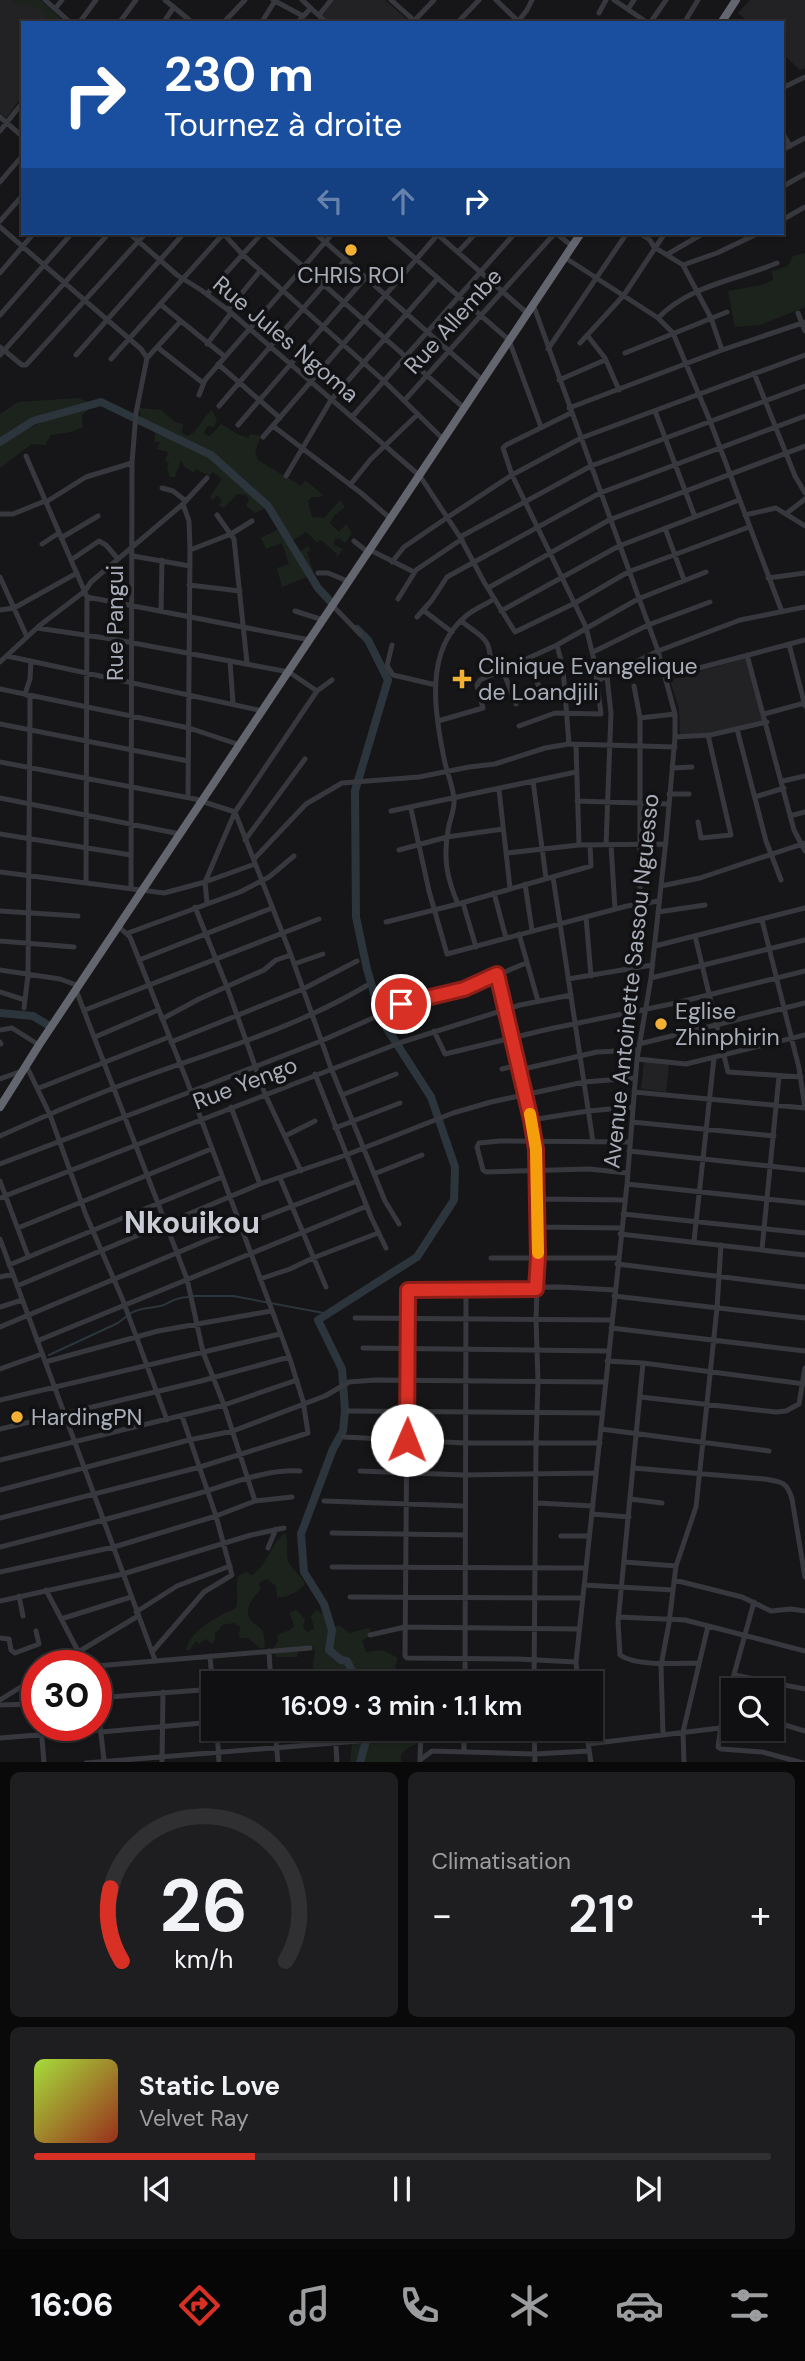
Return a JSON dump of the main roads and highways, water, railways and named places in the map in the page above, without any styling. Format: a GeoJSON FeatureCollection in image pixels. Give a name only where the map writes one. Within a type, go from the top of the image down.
{"type":"FeatureCollection","features":[{"type":"Feature","properties":{"kind":"highway"},"geometry":{"type":"LineString","coordinates":[[722,21],[734,1]]}},
{"type":"Feature","properties":{"kind":"highway"},"geometry":{"type":"LineString","coordinates":[[0,1107],[38,1045],[333,607],[579,235]]}},
{"type":"Feature","properties":{"kind":"waterway"},"geometry":{"type":"LineString","coordinates":[[0,442],[33,421],[101,402],[211,455],[268,506],[318,588],[331,602]]}},
{"type":"Feature","properties":{"kind":"waterway"},"geometry":{"type":"LineString","coordinates":[[352,1671],[347,1661],[341,1660],[329,1650],[332,1630],[324,1604],[304,1572],[301,1534],[333,1449],[343,1431],[345,1411],[342,1369],[318,1320],[417,1257],[454,1200],[455,1167],[431,1097],[382,1021],[356,917],[355,791],[388,680],[368,640],[357,629]]}},
{"type":"Feature","properties":{"kind":"waterway"},"geometry":{"type":"LineString","coordinates":[[0,1013],[33,1016],[48,1025]]}},
{"type":"Feature","properties":{"kind":"waterway"},"geometry":{"type":"LineString","coordinates":[[193,1296],[233,1296],[329,1314]]}},
{"type":"Feature","properties":{"kind":"waterway"},"geometry":{"type":"LineString","coordinates":[[131,1313],[188,1297]]}},
{"type":"Feature","properties":{"kind":"waterway"},"geometry":{"type":"LineString","coordinates":[[49,1355],[118,1323],[127,1316]]}},
{"type":"Feature","properties":{"kind":"waterway"},"geometry":{"type":"LineString","coordinates":[[360,1762],[366,1741]]}},
{"type":"Feature","properties":{"kind":"place","name":"CHRIS ROI"},"geometry":{"type":"Point","coordinates":[351,250]}},
{"type":"Feature","properties":{"kind":"place","name":"Clinique Evangelique de Loandjili"},"geometry":{"type":"Point","coordinates":[462,679]}},
{"type":"Feature","properties":{"kind":"place","name":"Eglise Zhinphirin"},"geometry":{"type":"Point","coordinates":[661,1024]}},
{"type":"Feature","properties":{"kind":"place","name":"HardingPN"},"geometry":{"type":"Point","coordinates":[17,1417]}},
{"type":"Feature","properties":{"kind":"district","name":"Nkouikou"},"geometry":{"type":"Point","coordinates":[192,1222]}}]}
